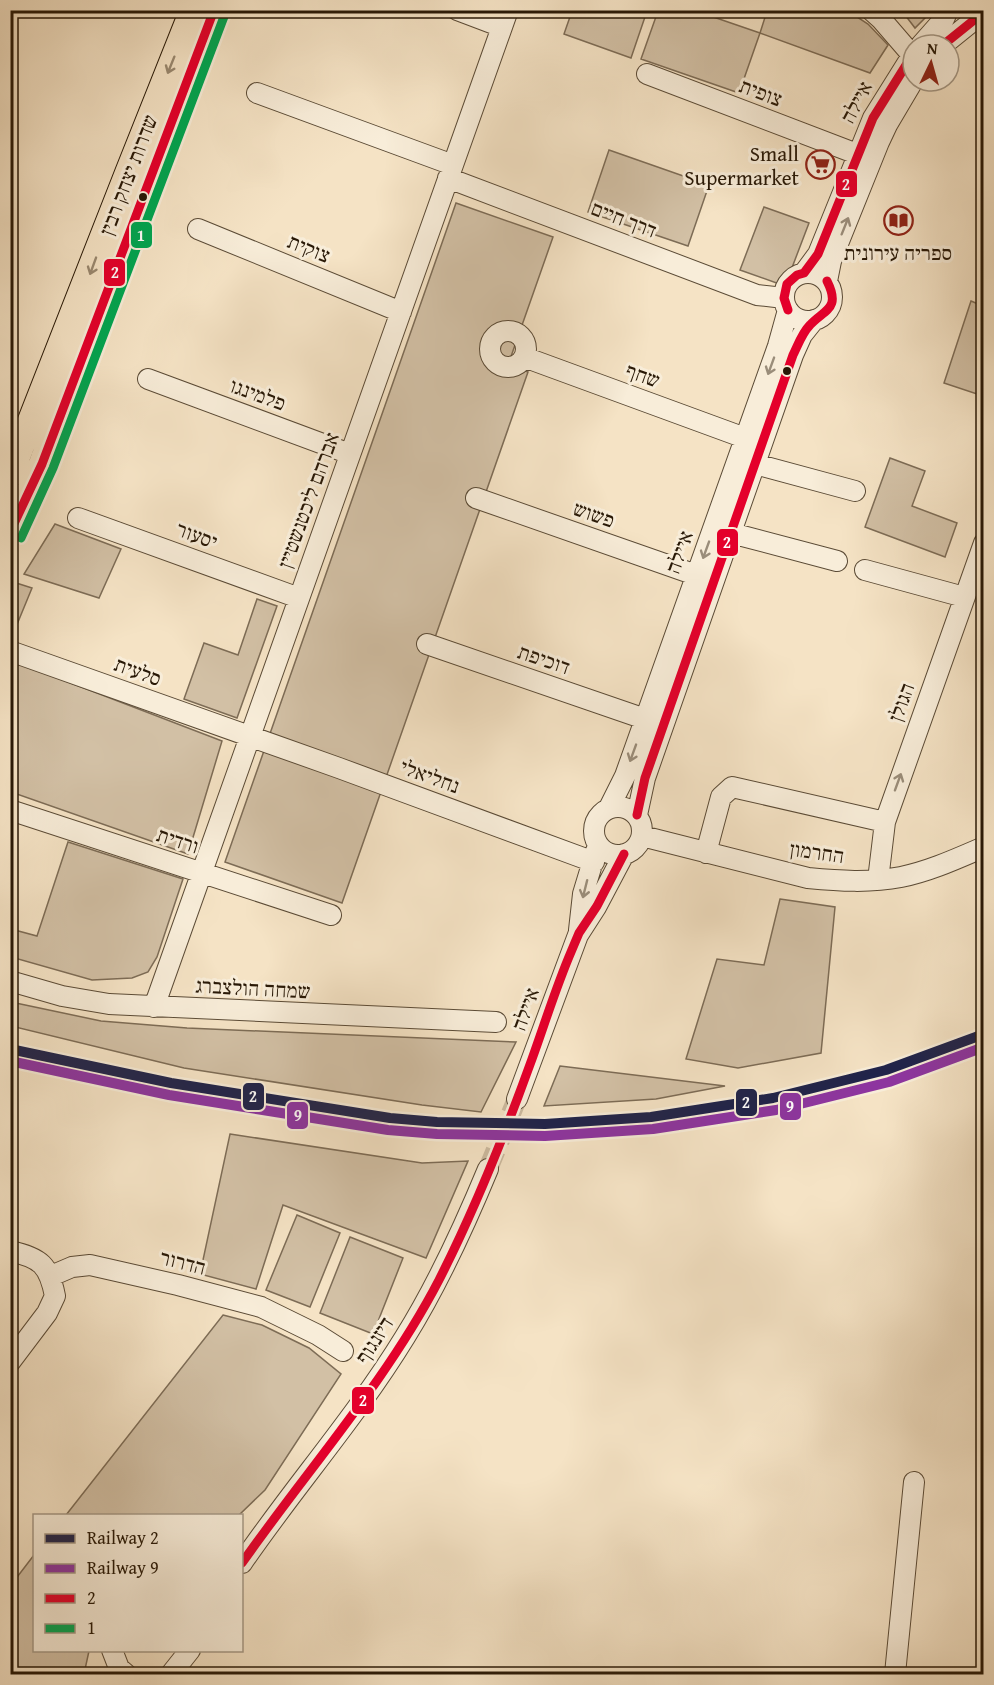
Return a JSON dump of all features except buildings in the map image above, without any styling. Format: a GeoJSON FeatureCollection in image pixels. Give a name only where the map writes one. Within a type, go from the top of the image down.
{"type":"FeatureCollection","features":[{"type":"Feature","properties":{"kind":"main road","name":"שדרות יצחק רבין"},"geometry":{"type":"LineString","coordinates":[[10,474],[194,10]]}},
{"type":"Feature","properties":{"kind":"main road","name":"שדרות יצחק רבין"},"geometry":{"type":"LineString","coordinates":[[10,533],[42,464],[214,10]]}},
{"type":"Feature","properties":{"kind":"street"},"geometry":{"type":"LineString","coordinates":[[457,10],[505,19]]}},
{"type":"Feature","properties":{"kind":"street"},"geometry":{"type":"LineString","coordinates":[[871,10],[901,38]]}},
{"type":"Feature","properties":{"kind":"street","name":"איילה"},"geometry":{"type":"LineString","coordinates":[[931,33],[944,19],[948,10]]}},
{"type":"Feature","properties":{"kind":"street"},"geometry":{"type":"LineString","coordinates":[[958,33],[974,20],[984,16]]}},
{"type":"Feature","properties":{"kind":"street","name":"אברהם ליכטנשטיין"},"geometry":{"type":"LineString","coordinates":[[154,1006],[505,19]]}},
{"type":"Feature","properties":{"kind":"street","name":"איילה"},"geometry":{"type":"LineString","coordinates":[[804,273],[818,254],[873,118],[901,73]]}},
{"type":"Feature","properties":{"kind":"street","name":"צופית"},"geometry":{"type":"LineString","coordinates":[[647,74],[857,154]]}},
{"type":"Feature","properties":{"kind":"street","name":"דרך חיים"},"geometry":{"type":"LineString","coordinates":[[257,93],[757,296],[786,304]]}},
{"type":"Feature","properties":{"kind":"street","name":"איילה"},"geometry":{"type":"LineString","coordinates":[[827,281],[831,261],[879,142],[906,93]]}},
{"type":"Feature","properties":{"kind":"street","name":"צוקית"},"geometry":{"type":"LineString","coordinates":[[198,229],[401,312]]}},
{"type":"Feature","properties":{"kind":"street"},"geometry":{"type":"LineString","coordinates":[[804,273],[816,274],[827,281],[831,288],[832,302],[824,315],[814,320],[799,319],[786,304],[785,291],[792,279],[804,273]]}},
{"type":"Feature","properties":{"kind":"street","name":"איילה"},"geometry":{"type":"LineString","coordinates":[[609,808],[625,776],[746,438],[778,346],[786,304]]}},
{"type":"Feature","properties":{"kind":"street","name":"איילה"},"geometry":{"type":"LineString","coordinates":[[637,815],[645,778],[793,355],[802,335],[814,320]]}},
{"type":"Feature","properties":{"kind":"street","name":"שחף"},"geometry":{"type":"LineString","coordinates":[[524,357],[746,438]]}},
{"type":"Feature","properties":{"kind":"street","name":"פלמינגו"},"geometry":{"type":"LineString","coordinates":[[148,379],[350,454]]}},
{"type":"Feature","properties":{"kind":"street"},"geometry":{"type":"LineString","coordinates":[[755,464],[855,491]]}},
{"type":"Feature","properties":{"kind":"street","name":"פשוש"},"geometry":{"type":"LineString","coordinates":[[476,498],[696,575]]}},
{"type":"Feature","properties":{"kind":"street","name":"יסעור"},"geometry":{"type":"LineString","coordinates":[[78,518],[299,598]]}},
{"type":"Feature","properties":{"kind":"street"},"geometry":{"type":"LineString","coordinates":[[731,533],[837,561]]}},
{"type":"Feature","properties":{"kind":"street","name":"הגולן"},"geometry":{"type":"LineString","coordinates":[[879,880],[885,822],[984,543]]}},
{"type":"Feature","properties":{"kind":"street"},"geometry":{"type":"LineString","coordinates":[[865,570],[964,597]]}},
{"type":"Feature","properties":{"kind":"street","name":"דוכיפת"},"geometry":{"type":"LineString","coordinates":[[427,644],[645,719]]}},
{"type":"Feature","properties":{"kind":"street","name":"סלעית"},"geometry":{"type":"LineString","coordinates":[[10,651],[250,736]]}},
{"type":"Feature","properties":{"kind":"street","name":"נחליאלי"},"geometry":{"type":"LineString","coordinates":[[250,736],[596,853]]}},
{"type":"Feature","properties":{"kind":"street"},"geometry":{"type":"LineString","coordinates":[[706,853],[721,798],[732,787],[885,822]]}},
{"type":"Feature","properties":{"kind":"street"},"geometry":{"type":"LineString","coordinates":[[624,807],[637,815],[641,822],[642,836],[634,849],[624,854],[596,853],[595,824],[603,812],[609,808],[624,807]]}},
{"type":"Feature","properties":{"kind":"street","name":"ורדית"},"geometry":{"type":"LineString","coordinates":[[10,810],[331,915]]}},
{"type":"Feature","properties":{"kind":"street","name":"החרמון"},"geometry":{"type":"LineString","coordinates":[[642,836],[808,878],[836,881],[900,877],[936,867],[984,847]]}},
{"type":"Feature","properties":{"kind":"street","name":"איילה"},"geometry":{"type":"LineString","coordinates":[[578,935],[583,894],[596,853]]}},
{"type":"Feature","properties":{"kind":"street","name":"איילה"},"geometry":{"type":"LineString","coordinates":[[517,1099],[578,935],[596,907],[624,854]]}},
{"type":"Feature","properties":{"kind":"street","name":"שמחה הולצברג"},"geometry":{"type":"LineString","coordinates":[[10,981],[62,996],[109,1004],[496,1022]]}},
{"type":"Feature","properties":{"kind":"street","name":"דיזנגוף"},"geometry":{"type":"LineString","coordinates":[[243,1562],[271,1520],[338,1435],[405,1337],[436,1283],[465,1224],[488,1169]]}},
{"type":"Feature","properties":{"kind":"street"},"geometry":{"type":"LineString","coordinates":[[10,1251],[38,1261],[51,1276],[55,1296],[47,1313],[10,1362]]}},
{"type":"Feature","properties":{"kind":"street","name":"הדרור"},"geometry":{"type":"LineString","coordinates":[[51,1276],[72,1267],[90,1265],[178,1285],[261,1308],[318,1335],[343,1351]]}},
{"type":"Feature","properties":{"kind":"street"},"geometry":{"type":"LineString","coordinates":[[895,1674],[914,1482]]}},
{"type":"Feature","properties":{"kind":"street","name":"דיזנגוף"},"geometry":{"type":"LineString","coordinates":[[243,1539],[271,1520]]}},
{"type":"Feature","properties":{"kind":"street"},"geometry":{"type":"LineString","coordinates":[[174,1674],[189,1652]]}},
{"type":"Feature","properties":{"kind":"shaded area"},"geometry":{"type":"Polygon","coordinates":[[[572,11],[647,11],[631,58],[564,34],[572,11]]]}},
{"type":"Feature","properties":{"kind":"shaded area"},"geometry":{"type":"Polygon","coordinates":[[[658,11],[696,11],[760,33],[739,93],[641,59],[658,11]]]}},
{"type":"Feature","properties":{"kind":"shaded area"},"geometry":{"type":"Polygon","coordinates":[[[767,11],[848,11],[868,24],[888,45],[870,73],[760,33],[767,11]]]}},
{"type":"Feature","properties":{"kind":"shaded area"},"geometry":{"type":"Polygon","coordinates":[[[902,11],[932,11],[915,28],[902,11]]]}},
{"type":"Feature","properties":{"kind":"shaded area"},"geometry":{"type":"Polygon","coordinates":[[[609,150],[709,185],[688,246],[588,212],[609,150]]]}},
{"type":"Feature","properties":{"kind":"shaded area"},"geometry":{"type":"Polygon","coordinates":[[[456,203],[553,237],[508,365],[528,372],[342,903],[225,862],[456,203]]]}},
{"type":"Feature","properties":{"kind":"shaded area"},"geometry":{"type":"Polygon","coordinates":[[[764,207],[809,223],[785,286],[740,270],[764,207]]]}},
{"type":"Feature","properties":{"kind":"shaded area"},"geometry":{"type":"Polygon","coordinates":[[[971,301],[983,306],[983,396],[944,383],[971,301]]]}},
{"type":"Feature","properties":{"kind":"shaded area"},"geometry":{"type":"Polygon","coordinates":[[[890,458],[925,471],[912,506],[957,523],[945,557],[865,527],[890,458]]]}},
{"type":"Feature","properties":{"kind":"shaded area"},"geometry":{"type":"Polygon","coordinates":[[[55,524],[121,549],[99,598],[24,574],[55,524]]]}},
{"type":"Feature","properties":{"kind":"shaded area"},"geometry":{"type":"Polygon","coordinates":[[[10,581],[32,588],[11,639],[10,639],[10,581]]]}},
{"type":"Feature","properties":{"kind":"shaded area"},"geometry":{"type":"Polygon","coordinates":[[[257,599],[277,606],[237,718],[184,699],[204,643],[238,655],[257,599]]]}},
{"type":"Feature","properties":{"kind":"shaded area"},"geometry":{"type":"Polygon","coordinates":[[[11,660],[222,741],[188,854],[11,792],[11,660]]]}},
{"type":"Feature","properties":{"kind":"shaded area"},"geometry":{"type":"Polygon","coordinates":[[[68,842],[183,879],[157,957],[148,972],[132,978],[92,980],[11,957],[11,929],[37,936],[68,842]]]}},
{"type":"Feature","properties":{"kind":"shaded area"},"geometry":{"type":"Polygon","coordinates":[[[780,899],[835,907],[821,1053],[738,1068],[686,1059],[717,959],[764,965],[780,899]]]}},
{"type":"Feature","properties":{"kind":"shaded area"},"geometry":{"type":"Polygon","coordinates":[[[11,1002],[101,1021],[187,1028],[516,1042],[481,1112],[184,1068],[11,1026],[11,1002]]]}},
{"type":"Feature","properties":{"kind":"shaded area"},"geometry":{"type":"Polygon","coordinates":[[[560,1066],[725,1086],[656,1099],[544,1106],[560,1066]]]}},
{"type":"Feature","properties":{"kind":"shaded area"},"geometry":{"type":"Polygon","coordinates":[[[230,1134],[422,1163],[468,1161],[426,1258],[283,1205],[256,1289],[200,1274],[230,1134]]]}},
{"type":"Feature","properties":{"kind":"shaded area"},"geometry":{"type":"Polygon","coordinates":[[[297,1215],[340,1233],[310,1307],[266,1290],[297,1215]]]}},
{"type":"Feature","properties":{"kind":"shaded area"},"geometry":{"type":"Polygon","coordinates":[[[350,1237],[403,1258],[373,1334],[320,1313],[350,1237]]]}},
{"type":"Feature","properties":{"kind":"shaded area"},"geometry":{"type":"Polygon","coordinates":[[[223,1315],[262,1325],[309,1348],[341,1374],[265,1490],[240,1514],[67,1514],[223,1315]]]}},
{"type":"Feature","properties":{"kind":"shaded area"},"geometry":{"type":"Polygon","coordinates":[[[33,1556],[33,1652],[89,1652],[84,1674],[11,1674],[11,1585],[33,1556]]]}},
{"type":"Feature","properties":{"kind":"tunnel"},"geometry":{"type":"LineString","coordinates":[[488,1169],[517,1099]]}},
{"type":"Feature","properties":{"kind":"rail line","name":"2"},"geometry":{"type":"LineString","coordinates":[[10,1049],[171,1083],[390,1118],[437,1122],[545,1124],[651,1117],[773,1098],[886,1070],[984,1034]]}},
{"type":"Feature","properties":{"kind":"rail line","name":"9"},"geometry":{"type":"LineString","coordinates":[[10,1061],[169,1095],[388,1130],[437,1134],[545,1136],[653,1129],[776,1110],[889,1082],[984,1047]]}},
{"type":"Feature","properties":{"kind":"transit line","name":"2"},"geometry":{"type":"LineString","coordinates":[[10,532],[42,464],[214,10]]}},
{"type":"Feature","properties":{"kind":"transit line","name":"1"},"geometry":{"type":"LineString","coordinates":[[21,538],[53,468],[225,14]]}},
{"type":"Feature","properties":{"kind":"transit line","name":"2"},"geometry":{"type":"LineString","coordinates":[[958,33],[974,20],[984,16]]}},
{"type":"Feature","properties":{"kind":"transit line","name":"2"},"geometry":{"type":"LineString","coordinates":[[788,310],[784,298],[787,284],[797,275],[804,273],[818,254],[873,118],[901,73]]}},
{"type":"Feature","properties":{"kind":"transit line","name":"2"},"geometry":{"type":"LineString","coordinates":[[637,815],[645,778],[793,355],[807,328],[832,303],[831,290],[827,281]]}},
{"type":"Feature","properties":{"kind":"transit line","name":"2"},"geometry":{"type":"LineString","coordinates":[[243,1562],[371,1390],[418,1318],[439,1280],[500,1143],[560,978],[579,933],[597,906],[624,854]]}},
{"type":"Feature","properties":{"kind":"place","name":"Small Supermarket"},"geometry":{"type":"Point","coordinates":[820,165]}},
{"type":"Feature","properties":{"kind":"place","name":"ספריה עירונית"},"geometry":{"type":"Point","coordinates":[898,221]}}]}
